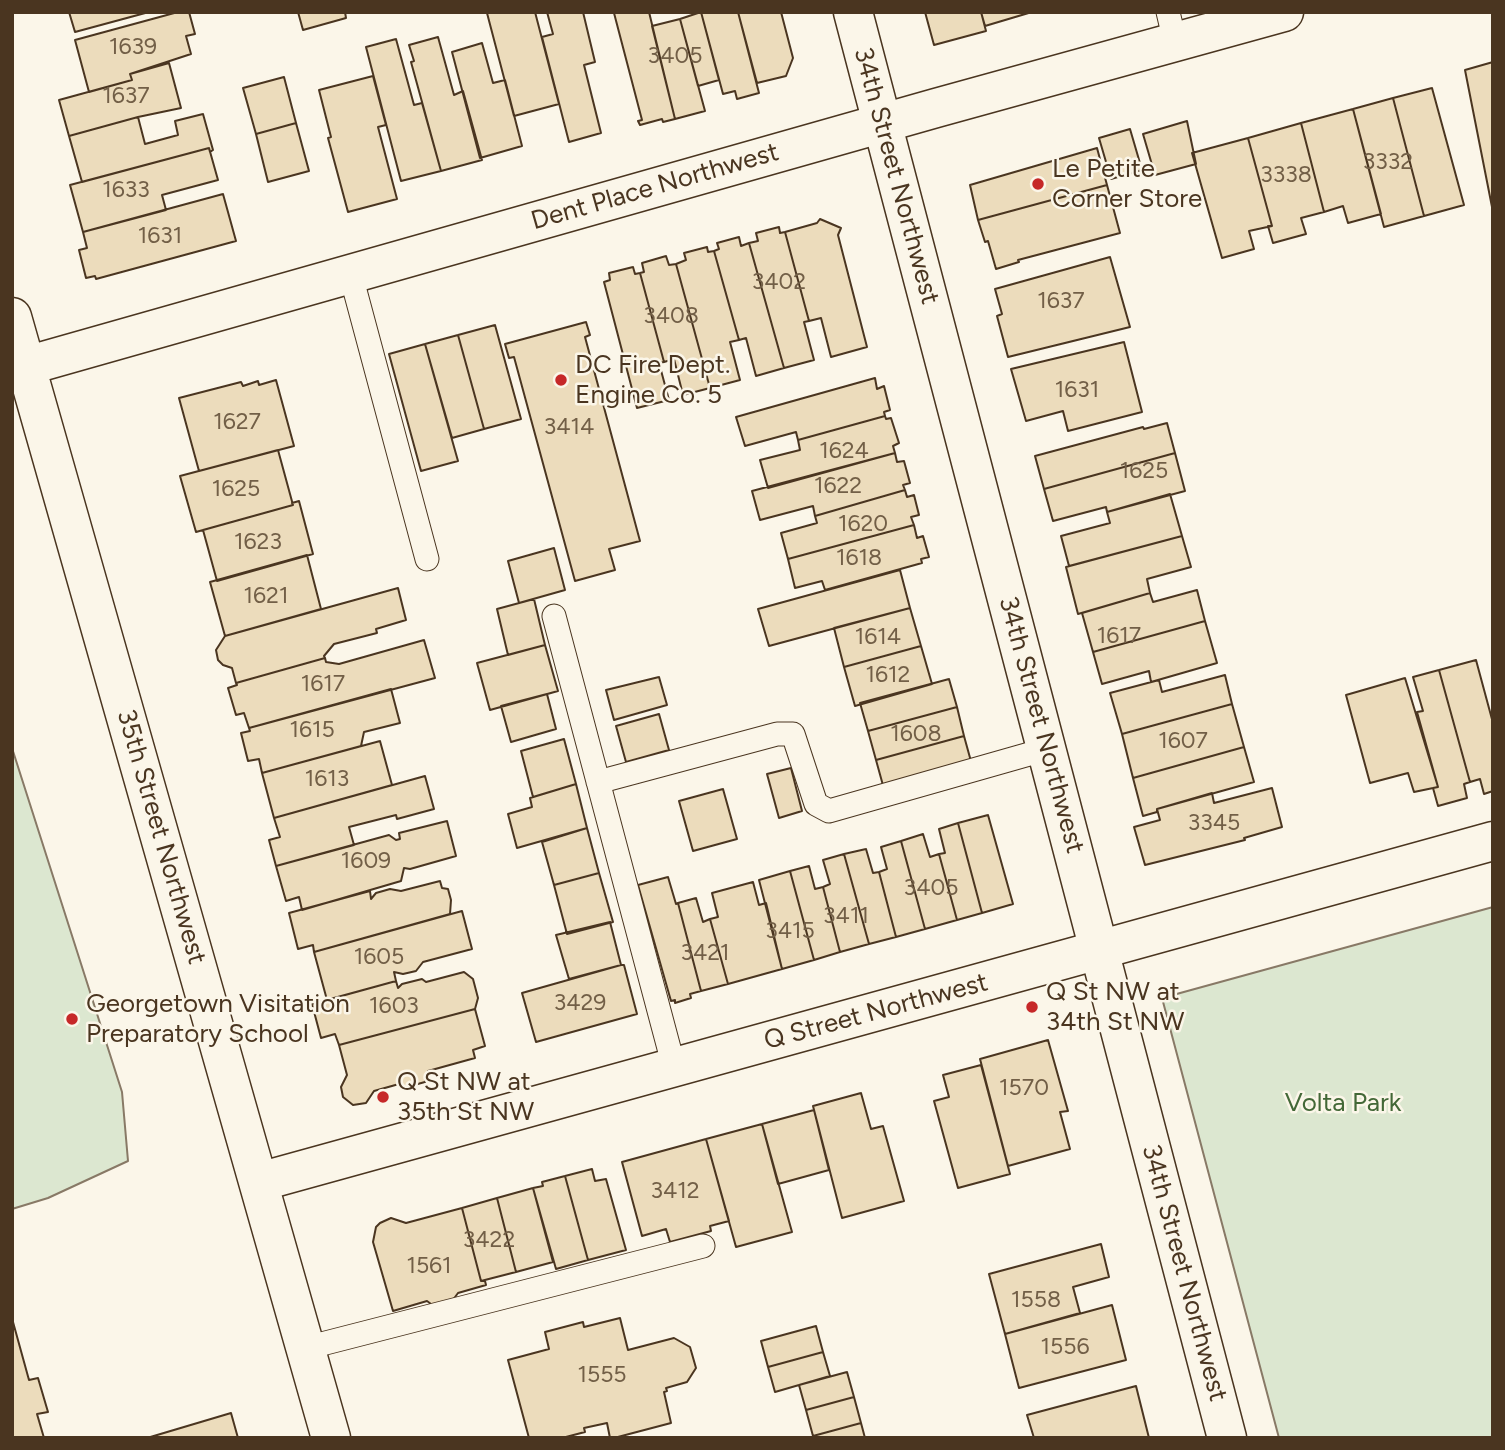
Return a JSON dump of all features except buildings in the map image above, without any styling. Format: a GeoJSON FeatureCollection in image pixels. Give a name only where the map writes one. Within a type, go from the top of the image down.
{"type":"FeatureCollection","features":[{"type":"Feature","properties":{"kind":"street","name":"34th Street Northwest"},"geometry":{"type":"LineString","coordinates":[[853,12],[1227,1438]]}},
{"type":"Feature","properties":{"kind":"street","name":"Dent Place Northwest"},"geometry":{"type":"LineString","coordinates":[[26,366],[882,123],[1172,27],[1284,12]]}},
{"type":"Feature","properties":{"kind":"street","name":"35th Street Northwest"},"geometry":{"type":"LineString","coordinates":[[12,317],[331,1438]]}},
{"type":"Feature","properties":{"kind":"street","name":"Q Street Northwest"},"geometry":{"type":"LineString","coordinates":[[259,1182],[1493,841]]}},
{"type":"Feature","properties":{"kind":"lane"},"geometry":{"type":"LineString","coordinates":[[350,272],[427,559]]}},
{"type":"Feature","properties":{"kind":"lane"},"geometry":{"type":"LineString","coordinates":[[554,616],[674,1067]]}},
{"type":"Feature","properties":{"kind":"lane"},"geometry":{"type":"LineString","coordinates":[[598,782],[777,734],[793,734],[817,804],[829,811],[1047,750]]}},
{"type":"Feature","properties":{"kind":"lane"},"geometry":{"type":"LineString","coordinates":[[306,1348],[703,1246]]}},
{"type":"Feature","properties":{"kind":"green space"},"geometry":{"type":"Polygon","coordinates":[[[12,748],[122,1092],[128,1161],[48,1198],[12,1209],[12,748]]]}},
{"type":"Feature","properties":{"kind":"green space","name":"Volta Park"},"geometry":{"type":"Polygon","coordinates":[[[1493,907],[1493,1438],[1279,1438],[1162,998],[1493,907]]]}},
{"type":"Feature","properties":{"kind":"place","name":"Le Petite Corner Store"},"geometry":{"type":"Point","coordinates":[1038,184]}},
{"type":"Feature","properties":{"kind":"place","name":"DC Fire Dept. Engine Co. 5"},"geometry":{"type":"Point","coordinates":[561,380]}},
{"type":"Feature","properties":{"kind":"place","name":"Q St NW at 34th St NW"},"geometry":{"type":"Point","coordinates":[1032,1007]}},
{"type":"Feature","properties":{"kind":"place","name":"Georgetown Visitation Preparatory School"},"geometry":{"type":"Point","coordinates":[72,1019]}},
{"type":"Feature","properties":{"kind":"place","name":"Q St NW at 35th St NW"},"geometry":{"type":"Point","coordinates":[383,1097]}}]}
